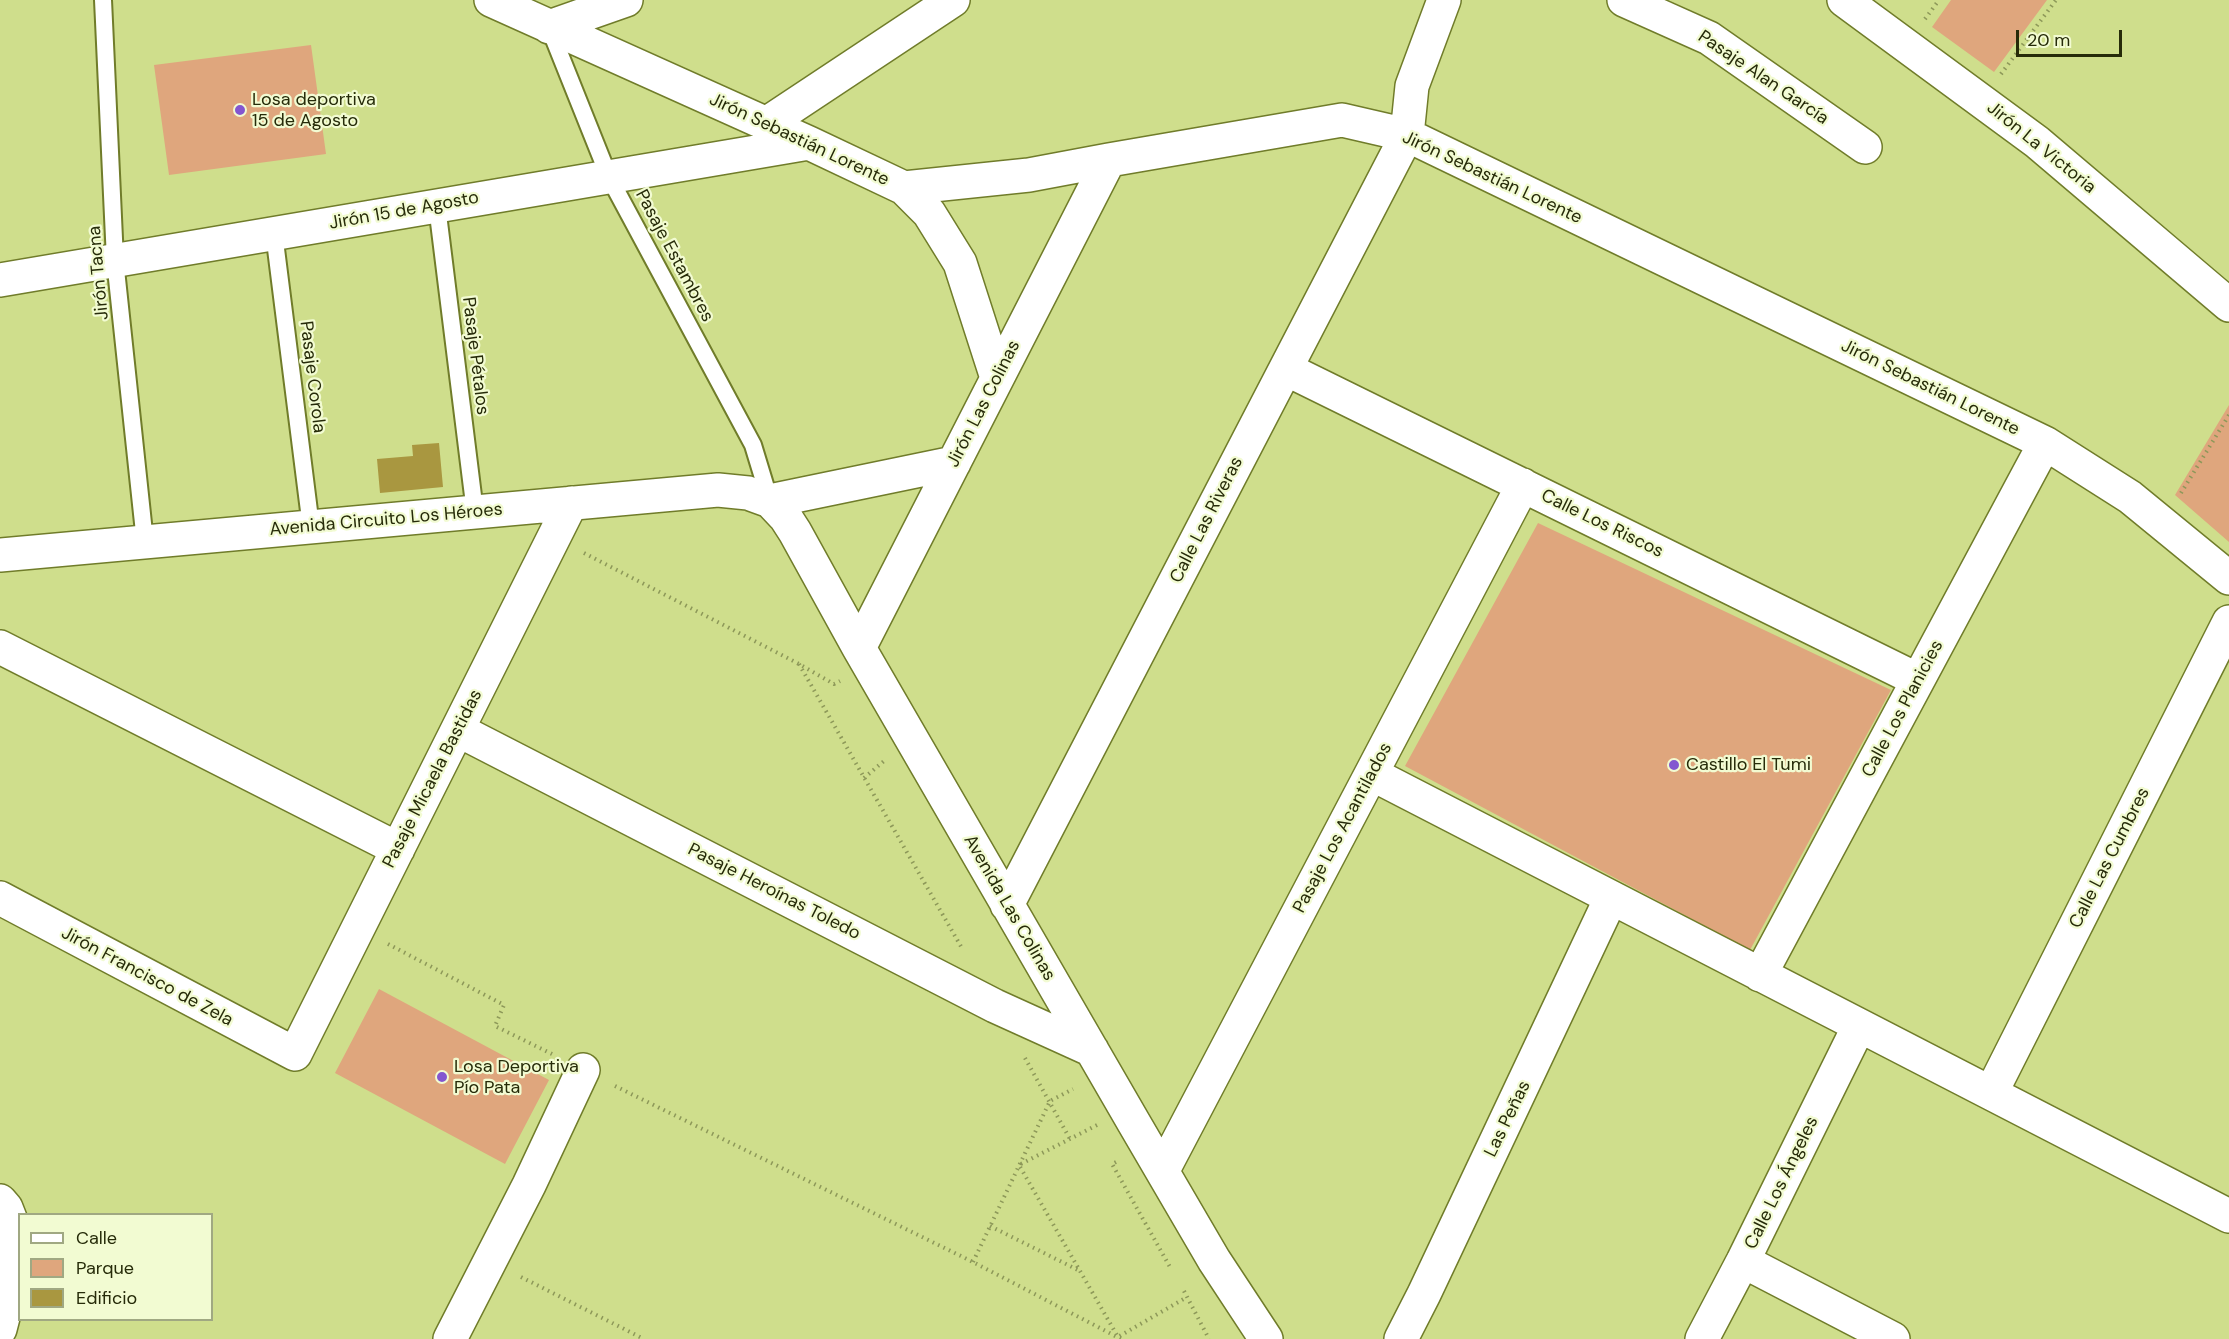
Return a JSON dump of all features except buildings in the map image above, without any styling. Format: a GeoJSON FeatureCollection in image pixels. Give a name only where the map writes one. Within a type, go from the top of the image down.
{"type":"FeatureCollection","features":[{"type":"Feature","properties":{"kind":"street","name":"Jirón Sebastián Lorente"},"geometry":{"type":"LineString","coordinates":[[491,0],[766,123],[904,188],[1029,176],[1342,120],[1407,135],[2045,443],[2130,497],[2229,578]]}},
{"type":"Feature","properties":{"kind":"street"},"geometry":{"type":"LineString","coordinates":[[549,27],[626,0]]}},
{"type":"Feature","properties":{"kind":"street"},"geometry":{"type":"LineString","coordinates":[[766,123],[954,0]]}},
{"type":"Feature","properties":{"kind":"street"},"geometry":{"type":"LineString","coordinates":[[1407,135],[1412,86],[1444,0]]}},
{"type":"Feature","properties":{"kind":"street","name":"Pasaje Alan García"},"geometry":{"type":"LineString","coordinates":[[1624,0],[1709,38],[1865,147]]}},
{"type":"Feature","properties":{"kind":"street","name":"Jirón La Victoria"},"geometry":{"type":"LineString","coordinates":[[1844,0],[2037,142],[2229,305]]}},
{"type":"Feature","properties":{"kind":"street","name":"Calle Las Riveras"},"geometry":{"type":"LineString","coordinates":[[1007,905],[1407,135]]}},
{"type":"Feature","properties":{"kind":"street","name":"Jirón 15 de Agosto"},"geometry":{"type":"LineString","coordinates":[[0,279],[809,143]]}},
{"type":"Feature","properties":{"kind":"street","name":"Jirón Las Colinas"},"geometry":{"type":"LineString","coordinates":[[859,648],[1109,160]]}},
{"type":"Feature","properties":{"kind":"street"},"geometry":{"type":"LineString","coordinates":[[904,188],[929,213],[960,263],[997,378]]}},
{"type":"Feature","properties":{"kind":"street","name":"Calle Los Riscos"},"geometry":{"type":"LineString","coordinates":[[1286,369],[1918,680]]}},
{"type":"Feature","properties":{"kind":"street","name":"Calle Los Planicies"},"geometry":{"type":"LineString","coordinates":[[1760,975],[2045,443]]}},
{"type":"Feature","properties":{"kind":"street"},"geometry":{"type":"LineString","coordinates":[[770,501],[954,463]]}},
{"type":"Feature","properties":{"kind":"street","name":"Pasaje Los Acantilados"},"geometry":{"type":"LineString","coordinates":[[1163,1170],[1523,485]]}},
{"type":"Feature","properties":{"kind":"street","name":"Avenida Circuito Los Héroes"},"geometry":{"type":"LineString","coordinates":[[0,555],[718,490],[748,493],[770,501]]}},
{"type":"Feature","properties":{"kind":"street","name":"Avenida Las Colinas"},"geometry":{"type":"LineString","coordinates":[[770,501],[795,532],[859,648],[1214,1260],[1258,1327],[1274,1339]]}},
{"type":"Feature","properties":{"kind":"street","name":"Pasaje Micaela Bastidas"},"geometry":{"type":"LineString","coordinates":[[295,1054],[571,503]]}},
{"type":"Feature","properties":{"kind":"street","name":"Calle Las Cumbres"},"geometry":{"type":"LineString","coordinates":[[1991,1093],[2229,622]]}},
{"type":"Feature","properties":{"kind":"street"},"geometry":{"type":"LineString","coordinates":[[0,647],[398,849]]}},
{"type":"Feature","properties":{"kind":"street","name":"Pasaje Heroínas Toledo"},"geometry":{"type":"LineString","coordinates":[[458,730],[995,1006],[1092,1050]]}},
{"type":"Feature","properties":{"kind":"street"},"geometry":{"type":"LineString","coordinates":[[1372,774],[1859,1026],[2226,1209]]}},
{"type":"Feature","properties":{"kind":"street","name":"Jirón Francisco de Zela"},"geometry":{"type":"LineString","coordinates":[[0,898],[295,1054]]}},
{"type":"Feature","properties":{"kind":"street","name":"Las Peñas"},"geometry":{"type":"LineString","coordinates":[[1401,1339],[1611,898]]}},
{"type":"Feature","properties":{"kind":"street","name":"Calle Los Ángeles"},"geometry":{"type":"LineString","coordinates":[[1702,1339],[1859,1026]]}},
{"type":"Feature","properties":{"kind":"street"},"geometry":{"type":"LineString","coordinates":[[450,1339],[529,1185],[583,1070]]}},
{"type":"Feature","properties":{"kind":"street"},"geometry":{"type":"LineString","coordinates":[[0,1201],[6,1208],[15,1231],[16,1250],[10,1290],[0,1329]]}},
{"type":"Feature","properties":{"kind":"street"},"geometry":{"type":"LineString","coordinates":[[1743,1261],[1893,1339]]}},
{"type":"Feature","properties":{"kind":"lane","name":"Jirón Tacna"},"geometry":{"type":"LineString","coordinates":[[103,0],[116,260],[145,542]]}},
{"type":"Feature","properties":{"kind":"lane","name":"Pasaje Estambres"},"geometry":{"type":"LineString","coordinates":[[549,27],[609,177],[753,445],[770,501]]}},
{"type":"Feature","properties":{"kind":"lane","name":"Pasaje Pétalos"},"geometry":{"type":"LineString","coordinates":[[437,206],[475,512]]}},
{"type":"Feature","properties":{"kind":"lane","name":"Pasaje Corola"},"geometry":{"type":"LineString","coordinates":[[274,233],[311,526]]}},
{"type":"Feature","properties":{"kind":"path"},"geometry":{"type":"LineString","coordinates":[[1982,100],[2056,0]]}},
{"type":"Feature","properties":{"kind":"path"},"geometry":{"type":"LineString","coordinates":[[2162,523],[2229,415]]}},
{"type":"Feature","properties":{"kind":"path"},"geometry":{"type":"LineString","coordinates":[[554,538],[834,684],[843,679]]}},
{"type":"Feature","properties":{"kind":"path"},"geometry":{"type":"LineString","coordinates":[[799,664],[965,954]]}},
{"type":"Feature","properties":{"kind":"path"},"geometry":{"type":"LineString","coordinates":[[382,941],[504,1005],[495,1026],[973,1262],[1120,1338]]}},
{"type":"Feature","properties":{"kind":"path"},"geometry":{"type":"LineString","coordinates":[[1022,1054],[1070,1138]]}},
{"type":"Feature","properties":{"kind":"path"},"geometry":{"type":"LineString","coordinates":[[973,1262],[1050,1101],[1077,1087]]}},
{"type":"Feature","properties":{"kind":"path"},"geometry":{"type":"LineString","coordinates":[[1019,1166],[1099,1124]]}},
{"type":"Feature","properties":{"kind":"path"},"geometry":{"type":"LineString","coordinates":[[1119,1160],[1112,1164],[1170,1267]]}},
{"type":"Feature","properties":{"kind":"path"},"geometry":{"type":"LineString","coordinates":[[1019,1166],[1120,1338]]}},
{"type":"Feature","properties":{"kind":"path"},"geometry":{"type":"LineString","coordinates":[[990,1226],[1080,1271]]}},
{"type":"Feature","properties":{"kind":"path"},"geometry":{"type":"LineString","coordinates":[[490,1261],[644,1339]]}},
{"type":"Feature","properties":{"kind":"path"},"geometry":{"type":"LineString","coordinates":[[1184,1291],[1209,1339]]}},
{"type":"Feature","properties":{"kind":"path"},"geometry":{"type":"LineString","coordinates":[[1120,1338],[1187,1298]]}},
{"type":"Feature","properties":{"kind":"green space"},"geometry":{"type":"Polygon","coordinates":[[[1951,0],[2047,0],[1994,72],[1932,27],[1951,0]]]}},
{"type":"Feature","properties":{"kind":"green space","name":"Losa deportiva 15 de Agosto"},"geometry":{"type":"Polygon","coordinates":[[[311,45],[326,154],[169,175],[154,65],[311,45]]]}},
{"type":"Feature","properties":{"kind":"green space"},"geometry":{"type":"Polygon","coordinates":[[[2229,405],[2229,542],[2175,495],[2229,405]]]}},
{"type":"Feature","properties":{"kind":"green space"},"geometry":{"type":"Polygon","coordinates":[[[1538,523],[1891,690],[1750,950],[1405,766],[1538,523]]]}},
{"type":"Feature","properties":{"kind":"green space","name":"Losa Deportiva Pío Pata"},"geometry":{"type":"Polygon","coordinates":[[[379,989],[549,1080],[505,1164],[335,1073],[379,989]]]}},
{"type":"Feature","properties":{"kind":"place","name":"Losa deportiva 15 de Agosto"},"geometry":{"type":"Point","coordinates":[240,110]}},
{"type":"Feature","properties":{"kind":"place","name":"Castillo El Tumi"},"geometry":{"type":"Point","coordinates":[1674,765]}},
{"type":"Feature","properties":{"kind":"place","name":"Losa Deportiva Pío Pata"},"geometry":{"type":"Point","coordinates":[442,1077]}}]}
